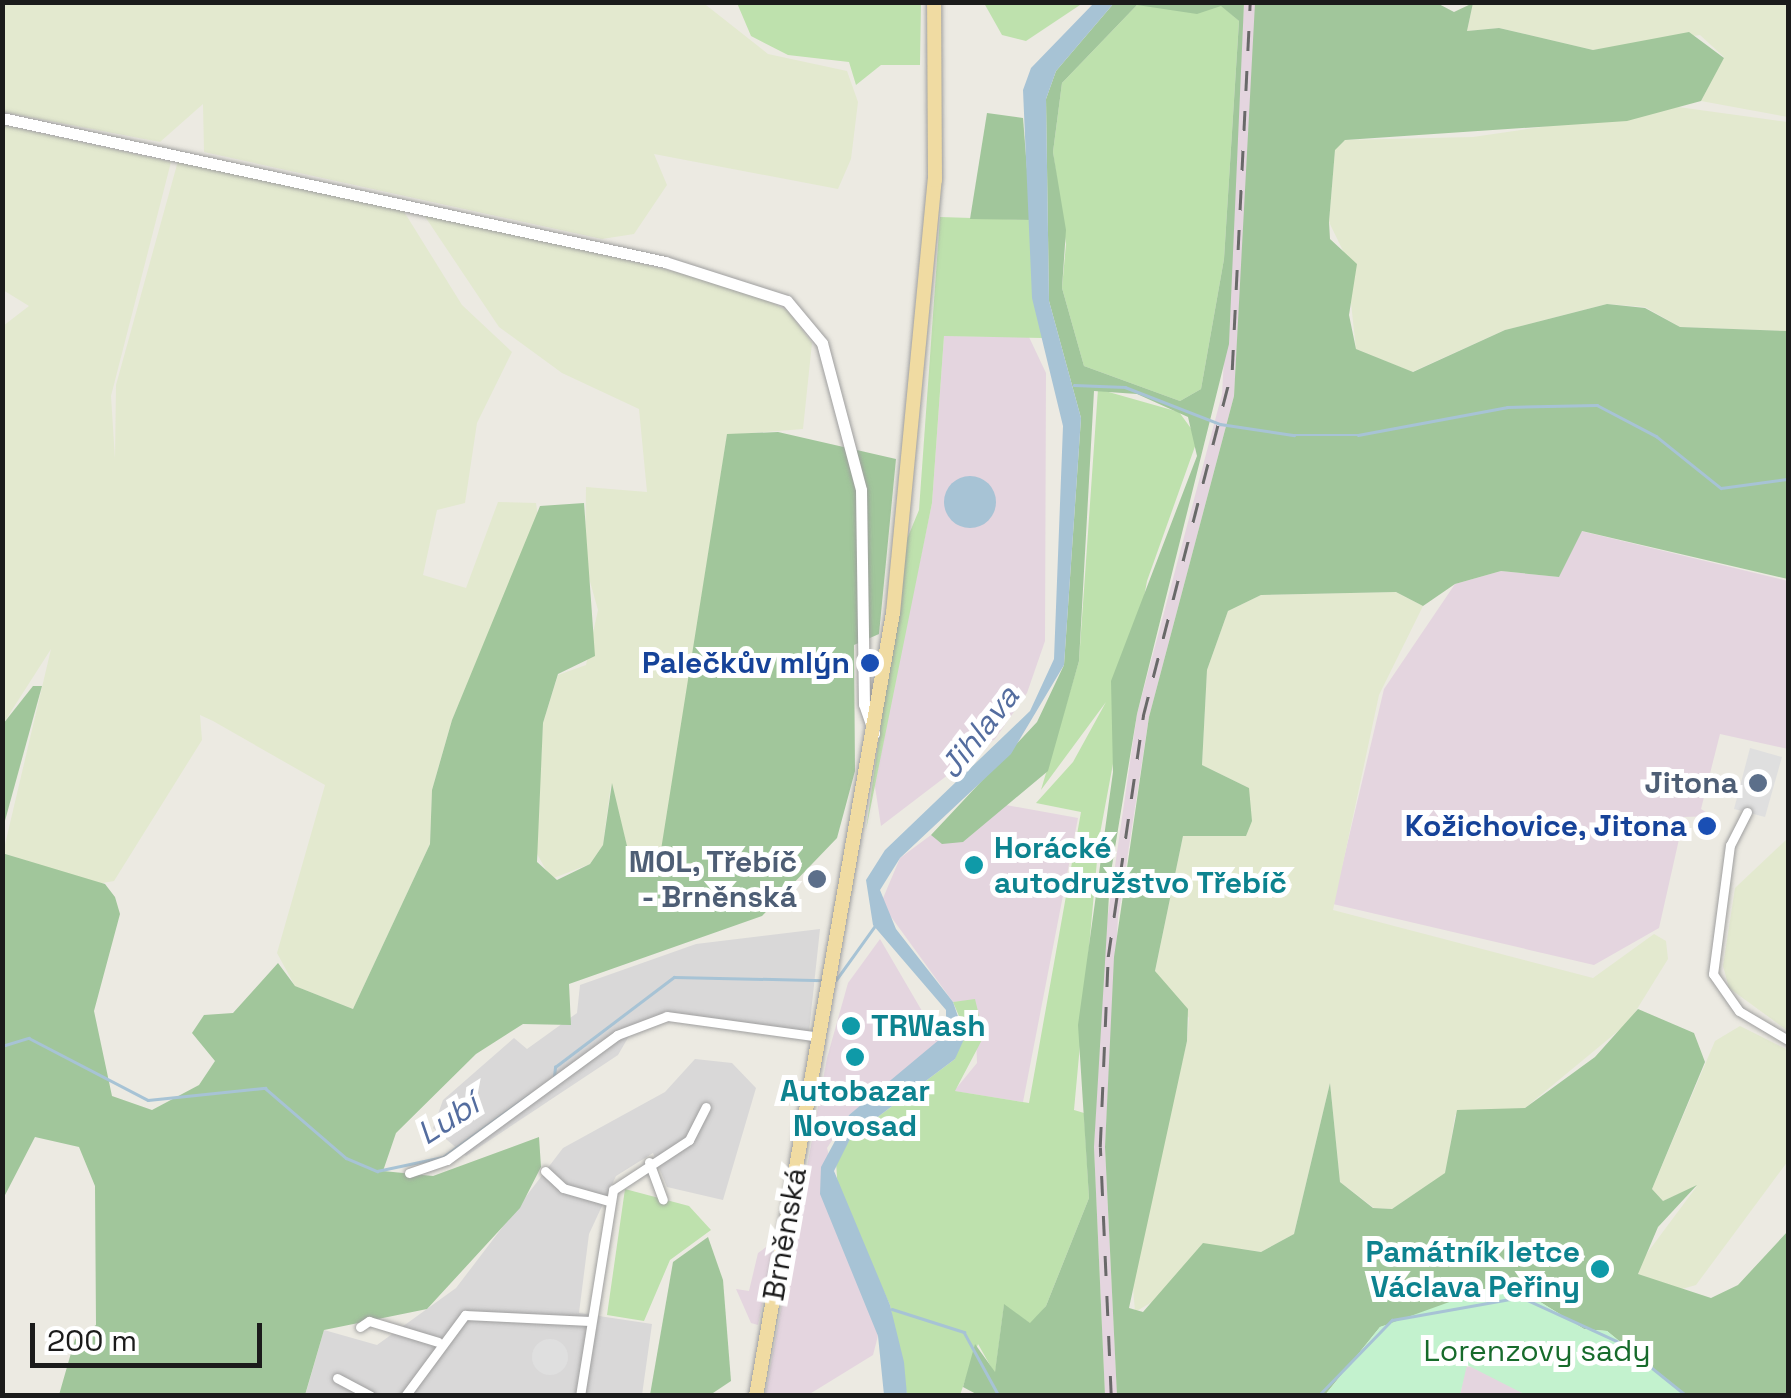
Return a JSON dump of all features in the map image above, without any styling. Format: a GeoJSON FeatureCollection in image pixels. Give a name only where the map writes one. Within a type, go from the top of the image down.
{"type":"FeatureCollection","features":[{"type":"Feature","properties":{"kind":"main road","name":"Brněnská"},"geometry":{"type":"LineString","coordinates":[[756,1396],[874,733],[935,180],[934,2]]}},
{"type":"Feature","properties":{"kind":"street"},"geometry":{"type":"LineString","coordinates":[[2,118],[665,262],[787,301],[822,343],[861,490],[864,704],[874,733]]}},
{"type":"Feature","properties":{"kind":"street"},"geometry":{"type":"LineString","coordinates":[[1746,812],[1730,844],[1713,974],[1739,1011],[1788,1040]]}},
{"type":"Feature","properties":{"kind":"street"},"geometry":{"type":"LineString","coordinates":[[409,1173],[448,1160],[618,1036],[667,1016],[820,1036]]}},
{"type":"Feature","properties":{"kind":"street"},"geometry":{"type":"LineString","coordinates":[[580,1396],[595,1238],[609,1201],[648,1162],[677,1150],[706,1107]]}},
{"type":"Feature","properties":{"kind":"street"},"geometry":{"type":"LineString","coordinates":[[691,1113],[702,1118]]}},
{"type":"Feature","properties":{"kind":"street"},"geometry":{"type":"LineString","coordinates":[[648,1162],[663,1200]]}},
{"type":"Feature","properties":{"kind":"street"},"geometry":{"type":"LineString","coordinates":[[545,1171],[563,1188],[609,1201]]}},
{"type":"Feature","properties":{"kind":"street"},"geometry":{"type":"LineString","coordinates":[[405,1396],[438,1342],[472,1313],[590,1321]]}},
{"type":"Feature","properties":{"kind":"street"},"geometry":{"type":"LineString","coordinates":[[360,1327],[370,1321],[438,1342]]}},
{"type":"Feature","properties":{"kind":"street"},"geometry":{"type":"LineString","coordinates":[[337,1378],[371,1396]]}},
{"type":"Feature","properties":{"kind":"shaded area"},"geometry":{"type":"Polygon","coordinates":[[[1244,3],[1255,3],[1255,42],[1234,396],[1149,717],[1118,918],[1105,1147],[1117,1395],[1105,1396],[1094,1147],[1102,956],[1137,714],[1222,394],[1244,3]]]}},
{"type":"Feature","properties":{"kind":"shaded area"},"geometry":{"type":"Polygon","coordinates":[[[944,336],[1029,337],[1046,373],[1045,641],[1027,693],[995,739],[881,826],[874,780],[932,503],[944,336]]]}},
{"type":"Feature","properties":{"kind":"shaded area","name":"Jitona"},"geometry":{"type":"Polygon","coordinates":[[[1581,531],[1788,581],[1788,749],[1720,734],[1701,809],[1712,816],[1684,817],[1659,928],[1594,965],[1333,904],[1384,689],[1455,584],[1501,571],[1559,577],[1581,531]]]}},
{"type":"Feature","properties":{"kind":"shaded area","name":"Jitona"},"geometry":{"type":"Polygon","coordinates":[[[1750,748],[1782,757],[1765,817],[1734,809],[1750,748]]]}},
{"type":"Feature","properties":{"kind":"shaded area"},"geometry":{"type":"Polygon","coordinates":[[[1006,805],[1078,818],[1023,1102],[954,1091],[977,1063],[975,1000],[953,1002],[881,903],[900,858],[931,835],[963,842],[1006,805]]]}},
{"type":"Feature","properties":{"kind":"shaded area"},"geometry":{"type":"Polygon","coordinates":[[[820,929],[809,1032],[669,1012],[636,1024],[618,1055],[466,1156],[433,1128],[443,1100],[514,1038],[527,1049],[577,1013],[580,985],[696,944],[820,929]]]}},
{"type":"Feature","properties":{"kind":"shaded area"},"geometry":{"type":"Polygon","coordinates":[[[880,939],[922,1011],[948,1024],[940,1043],[849,1115],[827,1148],[878,1336],[873,1355],[808,1395],[765,1396],[827,1058],[848,983],[880,939]]]}},
{"type":"Feature","properties":{"kind":"shaded area"},"geometry":{"type":"Polygon","coordinates":[[[695,1059],[732,1063],[756,1088],[723,1200],[667,1187],[653,1153],[616,1176],[589,1234],[579,1313],[652,1324],[642,1395],[305,1396],[324,1330],[377,1345],[456,1288],[563,1148],[665,1092],[695,1059]]]}},
{"type":"Feature","properties":{"kind":"shaded area"},"geometry":{"type":"Polygon","coordinates":[[[776,1240],[758,1325],[751,1323],[736,1289],[749,1291],[758,1253],[776,1240]]]}},
{"type":"Feature","properties":{"kind":"shaded area"},"geometry":{"type":"Polygon","coordinates":[[[550,1339],[563,1344],[568,1357],[563,1370],[550,1375],[537,1370],[532,1357],[537,1344],[550,1339]]]}},
{"type":"Feature","properties":{"kind":"shaded area"},"geometry":{"type":"Polygon","coordinates":[[[1480,1366],[1525,1395],[1460,1396],[1465,1367],[1480,1366]]]}},
{"type":"Feature","properties":{"kind":"green space"},"geometry":{"type":"Polygon","coordinates":[[[3,2],[706,5],[768,54],[847,71],[858,102],[851,159],[838,189],[654,154],[667,185],[634,234],[602,239],[204,152],[203,104],[160,142],[3,112],[3,2]]]}},
{"type":"Feature","properties":{"kind":"green space"},"geometry":{"type":"Polygon","coordinates":[[[984,2],[1083,3],[1026,41],[1002,35],[984,2]]]}},
{"type":"Feature","properties":{"kind":"green space"},"geometry":{"type":"Polygon","coordinates":[[[1435,2],[1454,12],[1473,3],[1467,31],[1499,28],[1593,50],[1689,32],[1724,58],[1701,101],[1627,121],[1345,140],[1335,150],[1329,222],[1330,239],[1357,264],[1349,315],[1356,349],[1413,372],[1505,330],[1607,304],[1645,308],[1680,327],[1788,331],[1788,579],[1582,531],[1559,577],[1501,571],[1455,584],[1423,606],[1396,592],[1261,595],[1228,611],[1207,670],[1202,765],[1249,788],[1252,821],[1246,836],[1183,836],[1155,971],[1188,1009],[1187,1041],[1129,1308],[1143,1312],[1203,1243],[1261,1252],[1294,1234],[1330,1083],[1340,1182],[1373,1208],[1392,1209],[1445,1173],[1457,1110],[1525,1108],[1595,1057],[1638,1009],[1694,1033],[1705,1062],[1652,1189],[1663,1201],[1697,1185],[1658,1227],[1638,1274],[1711,1298],[1738,1285],[1788,1231],[1788,1395],[1685,1395],[1607,1331],[1584,1329],[1516,1287],[1380,1327],[1325,1395],[1117,1396],[1105,1147],[1114,957],[1149,717],[1234,396],[1255,3],[1435,2]]]}},
{"type":"Feature","properties":{"kind":"green space"},"geometry":{"type":"Polygon","coordinates":[[[737,3],[921,3],[920,65],[881,65],[856,85],[849,62],[788,55],[751,36],[737,3]]]}},
{"type":"Feature","properties":{"kind":"green space"},"geometry":{"type":"Polygon","coordinates":[[[1114,3],[1244,3],[1229,344],[1137,714],[1110,878],[1094,1147],[1105,1395],[978,1395],[963,1387],[975,1344],[995,1372],[1004,1304],[1030,1323],[1046,1306],[1089,1198],[1078,1025],[1113,772],[1111,681],[1197,456],[1188,417],[1137,394],[1094,391],[1079,661],[1048,771],[963,842],[942,844],[931,835],[1037,722],[1064,665],[1081,418],[1049,301],[1046,99],[1056,71],[1114,3]],[[1137,5],[1062,83],[1053,152],[1066,230],[1062,288],[1084,366],[1180,401],[1201,389],[1224,259],[1239,21],[1221,6],[1197,14],[1137,5]]]}},
{"type":"Feature","properties":{"kind":"green space"},"geometry":{"type":"Polygon","coordinates":[[[1473,3],[1788,3],[1788,117],[1701,101],[1724,57],[1700,35],[1593,50],[1499,28],[1467,31],[1473,3]]]}},
{"type":"Feature","properties":{"kind":"green space"},"geometry":{"type":"Polygon","coordinates":[[[1137,5],[1222,6],[1239,21],[1224,259],[1201,389],[1180,401],[1084,366],[1062,288],[1066,244],[1053,152],[1062,83],[1137,5]]]}},
{"type":"Feature","properties":{"kind":"green space"},"geometry":{"type":"Polygon","coordinates":[[[1678,107],[1788,122],[1788,331],[1680,327],[1645,307],[1607,304],[1505,330],[1412,372],[1356,349],[1346,257],[1329,222],[1335,149],[1345,140],[1473,137],[1678,107]]]}},
{"type":"Feature","properties":{"kind":"green space"},"geometry":{"type":"Polygon","coordinates":[[[987,113],[1023,118],[1031,220],[970,219],[987,113]]]}},
{"type":"Feature","properties":{"kind":"green space"},"geometry":{"type":"Polygon","coordinates":[[[3,125],[171,162],[111,396],[115,459],[116,385],[178,161],[403,210],[462,305],[512,352],[477,423],[465,503],[437,510],[423,575],[466,588],[498,502],[536,503],[538,517],[452,720],[432,790],[430,844],[353,1009],[295,986],[277,953],[325,785],[200,715],[202,740],[114,881],[97,884],[3,853],[51,649],[3,724],[3,326],[29,306],[3,290],[3,125]]]}},
{"type":"Feature","properties":{"kind":"green space"},"geometry":{"type":"Polygon","coordinates":[[[422,212],[744,288],[788,311],[812,343],[803,429],[727,435],[658,875],[628,850],[611,784],[603,845],[590,864],[551,879],[536,852],[543,723],[558,675],[586,665],[598,610],[585,564],[586,487],[647,492],[639,409],[562,373],[499,327],[422,212]]]}},
{"type":"Feature","properties":{"kind":"green space"},"geometry":{"type":"Polygon","coordinates":[[[940,217],[1031,220],[1043,338],[944,336],[932,503],[866,830],[907,539],[919,510],[940,217]]]}},
{"type":"Feature","properties":{"kind":"green space"},"geometry":{"type":"Polygon","coordinates":[[[1098,389],[1179,412],[1198,438],[1147,581],[1099,839],[1074,1110],[1084,1113],[1089,1198],[1046,1306],[1031,1324],[1004,1305],[995,1374],[978,1344],[960,1395],[907,1395],[890,1305],[838,1192],[836,1162],[851,1137],[955,1059],[961,1021],[953,1002],[975,999],[984,1036],[955,1091],[1029,1103],[1081,812],[1036,803],[1073,762],[1106,702],[1041,790],[1079,661],[1098,389]]]}},
{"type":"Feature","properties":{"kind":"green space"},"geometry":{"type":"Polygon","coordinates":[[[778,432],[896,459],[879,634],[854,645],[855,771],[837,838],[762,916],[569,984],[571,1025],[523,1024],[476,1054],[396,1133],[383,1171],[433,1176],[539,1137],[541,1167],[520,1208],[427,1309],[324,1330],[305,1395],[59,1395],[75,1339],[96,1325],[95,1186],[79,1147],[35,1137],[3,1199],[2,853],[105,884],[115,897],[120,914],[94,1011],[112,1096],[152,1110],[199,1085],[215,1061],[192,1033],[204,1015],[233,1013],[278,963],[295,986],[353,1009],[430,844],[432,790],[452,720],[540,506],[584,503],[595,656],[558,674],[543,723],[537,862],[557,880],[590,864],[603,845],[612,783],[628,850],[657,875],[727,434],[778,432]]]}},
{"type":"Feature","properties":{"kind":"green space"},"geometry":{"type":"Polygon","coordinates":[[[1396,592],[1423,606],[1379,695],[1333,910],[1593,978],[1654,934],[1666,941],[1668,959],[1629,1022],[1525,1108],[1455,1115],[1446,1173],[1392,1209],[1374,1208],[1340,1182],[1330,1083],[1294,1234],[1261,1252],[1242,1249],[1135,1312],[1132,1274],[1187,1041],[1189,1018],[1155,971],[1183,836],[1246,836],[1249,788],[1202,765],[1207,670],[1228,611],[1261,595],[1396,592]]]}},
{"type":"Feature","properties":{"kind":"green space"},"geometry":{"type":"Polygon","coordinates":[[[33,686],[42,686],[3,828],[3,724],[33,686]]]}},
{"type":"Feature","properties":{"kind":"green space"},"geometry":{"type":"Polygon","coordinates":[[[1788,838],[1788,1031],[1729,988],[1723,966],[1735,888],[1788,838]]]}},
{"type":"Feature","properties":{"kind":"green space"},"geometry":{"type":"Polygon","coordinates":[[[1740,1026],[1788,1050],[1788,1161],[1696,1285],[1671,1292],[1641,1280],[1636,1268],[1697,1186],[1663,1201],[1652,1189],[1715,1041],[1740,1026]]]}},
{"type":"Feature","properties":{"kind":"green space"},"geometry":{"type":"Polygon","coordinates":[[[625,1189],[689,1206],[711,1230],[670,1260],[644,1321],[607,1315],[625,1189]]]}},
{"type":"Feature","properties":{"kind":"green space"},"geometry":{"type":"Polygon","coordinates":[[[708,1237],[723,1280],[731,1381],[710,1395],[650,1395],[673,1262],[708,1237]]]}},
{"type":"Feature","properties":{"kind":"green space","name":"Lorenzovy sady"},"geometry":{"type":"Polygon","coordinates":[[[1491,1287],[1516,1287],[1584,1329],[1607,1331],[1685,1395],[1526,1395],[1467,1365],[1460,1395],[1325,1395],[1380,1327],[1491,1287]]]}},
{"type":"Feature","properties":{"kind":"water"},"geometry":{"type":"Polygon","coordinates":[[[1094,3],[1114,3],[1056,71],[1046,99],[1049,301],[1081,418],[1064,665],[1011,754],[900,858],[880,890],[896,929],[953,1002],[965,1037],[955,1059],[851,1137],[834,1171],[890,1305],[904,1362],[907,1395],[884,1395],[878,1336],[820,1194],[821,1167],[849,1115],[946,1034],[946,1010],[873,925],[866,880],[885,850],[1030,711],[1054,659],[1063,426],[1032,298],[1023,90],[1031,68],[1094,3]]]}},
{"type":"Feature","properties":{"kind":"water"},"geometry":{"type":"Polygon","coordinates":[[[970,476],[988,484],[996,502],[988,520],[970,528],[952,520],[944,502],[952,484],[970,476]]]}},
{"type":"Feature","properties":{"kind":"waterway"},"geometry":{"type":"LineString","coordinates":[[1074,385],[1125,387],[1220,424],[1294,435],[1358,435],[1507,407],[1597,405],[1656,436],[1721,488],[1788,479]]}},
{"type":"Feature","properties":{"kind":"waterway"},"geometry":{"type":"LineString","coordinates":[[836,980],[877,923]]}},
{"type":"Feature","properties":{"kind":"waterway","name":"Lubí"},"geometry":{"type":"LineString","coordinates":[[554,1077],[555,1067],[674,977],[823,980]]}},
{"type":"Feature","properties":{"kind":"waterway","name":"Lubí"},"geometry":{"type":"LineString","coordinates":[[2,1046],[29,1038],[148,1100],[265,1088],[346,1158],[377,1171],[443,1157],[528,1096]]}},
{"type":"Feature","properties":{"kind":"waterway"},"geometry":{"type":"LineString","coordinates":[[1318,1396],[1392,1320],[1521,1297],[1621,1343],[1687,1396]]}},
{"type":"Feature","properties":{"kind":"waterway"},"geometry":{"type":"LineString","coordinates":[[892,1309],[964,1332],[999,1396]]}},
{"type":"Feature","properties":{"kind":"railway"},"geometry":{"type":"LineString","coordinates":[[1111,1396],[1100,1147],[1108,957],[1143,716],[1232,370],[1250,2]]}},
{"type":"Feature","properties":{"kind":"place","name":"Palečkův mlýn"},"geometry":{"type":"Point","coordinates":[870,663]}},
{"type":"Feature","properties":{"kind":"place","name":"Jitona"},"geometry":{"type":"Point","coordinates":[1758,783]}},
{"type":"Feature","properties":{"kind":"place","name":"Kožichovice, Jitona"},"geometry":{"type":"Point","coordinates":[1707,826]}},
{"type":"Feature","properties":{"kind":"place","name":"Horácké autodružstvo Třebíč"},"geometry":{"type":"Point","coordinates":[974,865]}},
{"type":"Feature","properties":{"kind":"place","name":"MOL, Třebíč - Brněnská"},"geometry":{"type":"Point","coordinates":[817,879]}},
{"type":"Feature","properties":{"kind":"place","name":"TRWash"},"geometry":{"type":"Point","coordinates":[851,1026]}},
{"type":"Feature","properties":{"kind":"place","name":"Autobazar Novosad"},"geometry":{"type":"Point","coordinates":[855,1057]}},
{"type":"Feature","properties":{"kind":"place","name":"Památník letce Václava Peřiny"},"geometry":{"type":"Point","coordinates":[1600,1269]}},
{"type":"Feature","properties":{"kind":"water label","name":"Jihlava"},"geometry":{"type":"Point","coordinates":[979,732]}}]}
